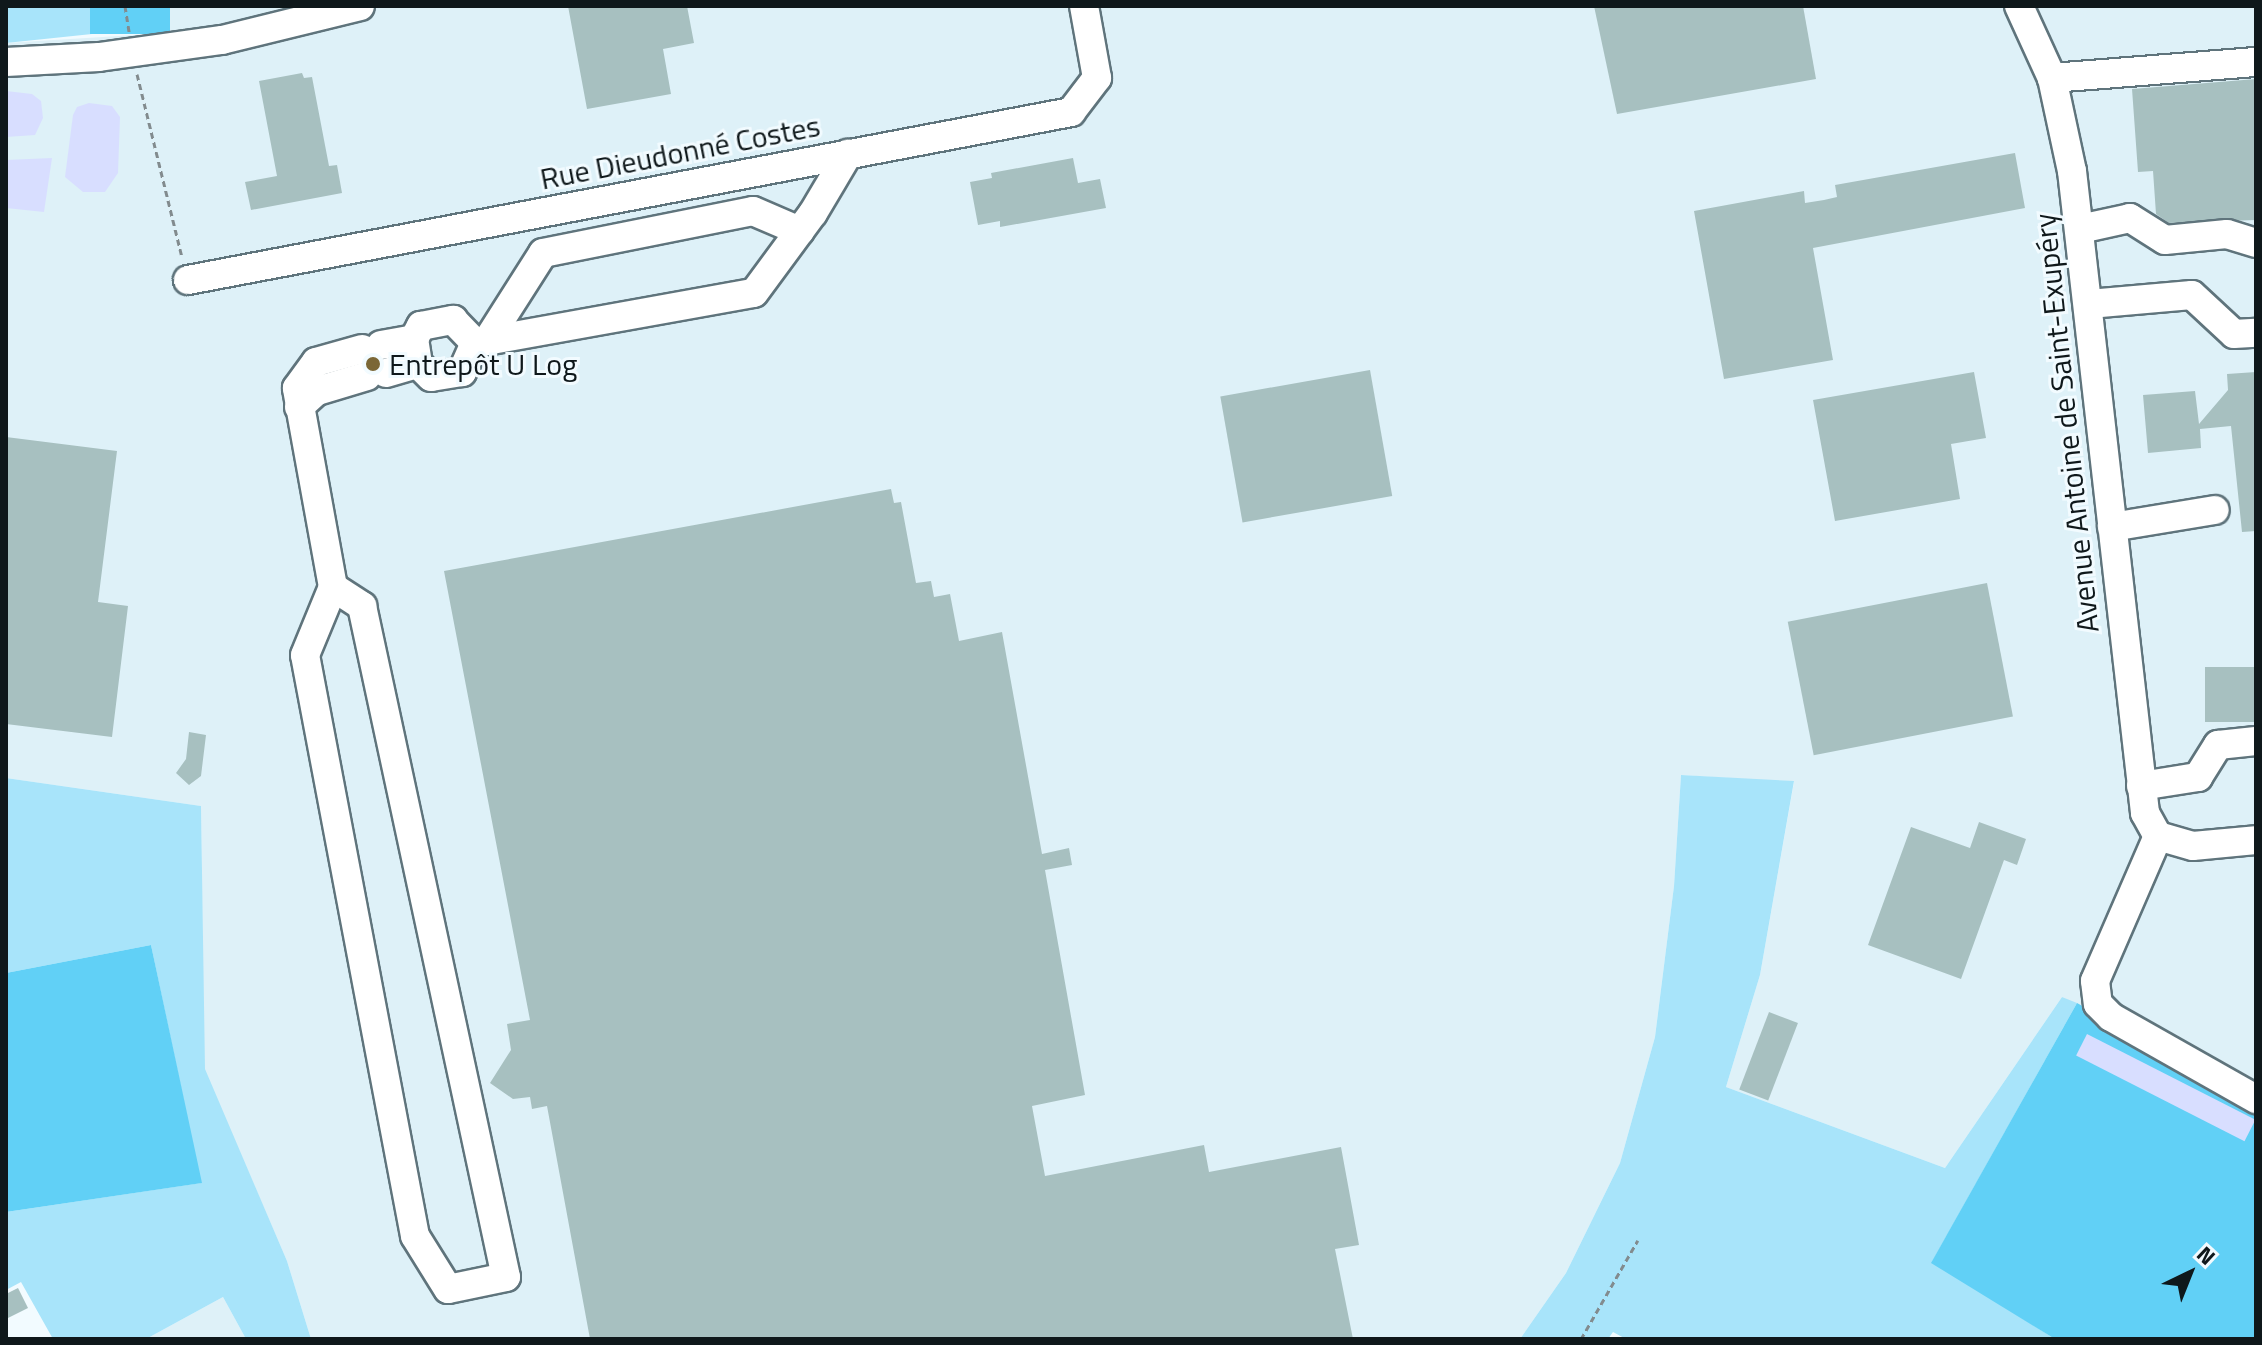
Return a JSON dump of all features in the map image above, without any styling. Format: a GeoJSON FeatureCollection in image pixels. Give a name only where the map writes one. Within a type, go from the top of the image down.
{"type":"FeatureCollection","features":[{"type":"Feature","properties":{"kind":"street"},"geometry":{"type":"LineString","coordinates":[[6,62],[132,54],[222,40],[360,6]]}},
{"type":"Feature","properties":{"kind":"street","name":"Rue Dieudonné Costes"},"geometry":{"type":"LineString","coordinates":[[188,280],[1071,112],[1097,78],[1084,6]]}},
{"type":"Feature","properties":{"kind":"street","name":"Avenue Antoine de Saint-Exupéry"},"geometry":{"type":"LineString","coordinates":[[2019,6],[2052,78],[2080,229],[2141,786],[2145,813],[2158,836]]}},
{"type":"Feature","properties":{"kind":"street"},"geometry":{"type":"LineString","coordinates":[[2052,78],[2256,62]]}},
{"type":"Feature","properties":{"kind":"street"},"geometry":{"type":"LineString","coordinates":[[800,231],[753,211],[543,253],[481,342],[462,372],[431,377],[416,351],[421,326],[453,320],[481,342],[754,293],[800,231],[848,154]]}},
{"type":"Feature","properties":{"kind":"street"},"geometry":{"type":"LineString","coordinates":[[2080,229],[2130,218],[2165,240],[2227,234],[2256,243]]}},
{"type":"Feature","properties":{"kind":"street"},"geometry":{"type":"LineString","coordinates":[[2089,304],[2192,295],[2234,334],[2256,333]]}},
{"type":"Feature","properties":{"kind":"street"},"geometry":{"type":"LineString","coordinates":[[333,587],[362,606],[506,1277],[448,1289],[415,1236],[305,655],[333,587],[299,407],[317,391],[374,361],[416,351]]}},
{"type":"Feature","properties":{"kind":"street"},"geometry":{"type":"LineString","coordinates":[[2112,527],[2215,510]]}},
{"type":"Feature","properties":{"kind":"street"},"geometry":{"type":"LineString","coordinates":[[2141,786],[2198,777],[2218,745],[2256,741]]}},
{"type":"Feature","properties":{"kind":"street"},"geometry":{"type":"LineString","coordinates":[[2256,840],[2193,846],[2158,836],[2095,981],[2098,1004],[2111,1017],[2256,1099]]}},
{"type":"Feature","properties":{"kind":"path"},"geometry":{"type":"LineString","coordinates":[[132,54],[188,280]]}},
{"type":"Feature","properties":{"kind":"path"},"geometry":{"type":"LineString","coordinates":[[1581,1339],[1638,1240]]}},
{"type":"Feature","properties":{"kind":"shaded area"},"geometry":{"type":"Polygon","coordinates":[[[6,6],[90,6],[92,34],[6,43],[6,6]]]}},
{"type":"Feature","properties":{"kind":"shaded area"},"geometry":{"type":"Polygon","coordinates":[[[90,6],[170,6],[170,34],[90,34],[90,6]]]}},
{"type":"Feature","properties":{"kind":"shaded area"},"geometry":{"type":"Polygon","coordinates":[[[170,6],[2256,6],[2256,1103],[2062,997],[1945,1168],[1726,1087],[1760,975],[1794,782],[1681,775],[1674,886],[1655,1037],[1620,1163],[1566,1273],[1520,1339],[311,1339],[287,1261],[204,1069],[201,806],[6,778],[6,43],[167,33],[170,6]]]}},
{"type":"Feature","properties":{"kind":"shaded area"},"geometry":{"type":"Polygon","coordinates":[[[6,91],[32,94],[41,101],[43,118],[35,135],[6,137],[6,91]]]}},
{"type":"Feature","properties":{"kind":"shaded area"},"geometry":{"type":"Polygon","coordinates":[[[89,103],[112,106],[120,117],[118,173],[105,192],[83,192],[65,177],[73,115],[77,107],[89,103]]]}},
{"type":"Feature","properties":{"kind":"shaded area"},"geometry":{"type":"Polygon","coordinates":[[[52,158],[44,212],[6,208],[6,160],[52,158]]]}},
{"type":"Feature","properties":{"kind":"shaded area"},"geometry":{"type":"Polygon","coordinates":[[[1681,775],[1794,781],[1760,975],[1726,1087],[1945,1168],[2062,997],[2077,1003],[1932,1262],[2055,1339],[1626,1339],[1613,1332],[1608,1339],[1520,1339],[1566,1273],[1620,1163],[1655,1037],[1674,886],[1681,775]]]}},
{"type":"Feature","properties":{"kind":"shaded area"},"geometry":{"type":"Polygon","coordinates":[[[6,778],[201,806],[205,1069],[287,1261],[311,1339],[246,1339],[223,1297],[146,1339],[53,1339],[21,1282],[6,1290],[6,1212],[201,1183],[151,945],[6,973],[6,778]]]}},
{"type":"Feature","properties":{"kind":"shaded area"},"geometry":{"type":"Polygon","coordinates":[[[151,945],[202,1183],[6,1212],[6,973],[151,945]]]}},
{"type":"Feature","properties":{"kind":"shaded area"},"geometry":{"type":"Polygon","coordinates":[[[2077,1003],[2256,1103],[2256,1339],[2055,1339],[1931,1263],[2077,1003]]]}},
{"type":"Feature","properties":{"kind":"shaded area"},"geometry":{"type":"Polygon","coordinates":[[[2087,1034],[2255,1120],[2245,1141],[2076,1055],[2087,1034]]]}},
{"type":"Feature","properties":{"kind":"shaded area"},"geometry":{"type":"Polygon","coordinates":[[[223,1297],[246,1339],[146,1339],[223,1297]]]}},
{"type":"Feature","properties":{"kind":"building"},"geometry":{"type":"Polygon","coordinates":[[[568,6],[687,6],[694,43],[663,49],[671,94],[587,109],[568,6]]]}},
{"type":"Feature","properties":{"kind":"building"},"geometry":{"type":"Polygon","coordinates":[[[1594,6],[1803,6],[1816,79],[1617,114],[1594,6]]]}},
{"type":"Feature","properties":{"kind":"building"},"geometry":{"type":"Polygon","coordinates":[[[302,73],[304,78],[312,77],[329,166],[337,165],[342,193],[251,210],[245,182],[277,176],[259,81],[302,73]]]}},
{"type":"Feature","properties":{"kind":"building"},"geometry":{"type":"Polygon","coordinates":[[[2256,79],[2256,220],[2169,223],[2156,214],[2153,171],[2138,172],[2132,89],[2256,79]]]}},
{"type":"Feature","properties":{"kind":"building"},"geometry":{"type":"Polygon","coordinates":[[[2015,153],[2025,208],[1813,248],[1833,360],[1724,379],[1694,211],[1804,191],[1805,203],[1824,200],[1837,197],[1835,185],[2015,153]]]}},
{"type":"Feature","properties":{"kind":"building"},"geometry":{"type":"Polygon","coordinates":[[[1073,158],[1078,183],[1100,179],[1106,208],[1000,227],[1000,221],[978,225],[970,182],[992,178],[991,173],[1073,158]]]}},
{"type":"Feature","properties":{"kind":"building"},"geometry":{"type":"Polygon","coordinates":[[[1370,370],[1392,496],[1243,522],[1220,396],[1370,370]]]}},
{"type":"Feature","properties":{"kind":"building"},"geometry":{"type":"Polygon","coordinates":[[[1974,372],[1986,438],[1951,444],[1960,499],[1835,521],[1813,400],[1974,372]]]}},
{"type":"Feature","properties":{"kind":"building"},"geometry":{"type":"Polygon","coordinates":[[[2256,372],[2256,531],[2242,532],[2231,426],[2200,429],[2201,448],[2148,453],[2143,395],[2195,391],[2199,424],[2228,390],[2227,374],[2256,372]]]}},
{"type":"Feature","properties":{"kind":"building"},"geometry":{"type":"Polygon","coordinates":[[[6,437],[117,451],[98,602],[128,606],[112,737],[6,724],[6,437]]]}},
{"type":"Feature","properties":{"kind":"building"},"geometry":{"type":"Polygon","coordinates":[[[891,489],[894,503],[901,502],[916,583],[931,581],[934,597],[950,594],[959,641],[1002,632],[1042,854],[1069,848],[1072,865],[1045,870],[1085,1095],[1032,1106],[1045,1176],[1204,1145],[1209,1172],[1341,1147],[1359,1245],[1335,1249],[1353,1339],[590,1339],[547,1106],[532,1109],[530,1097],[513,1099],[490,1083],[511,1050],[507,1024],[530,1020],[444,571],[891,489]]]}},
{"type":"Feature","properties":{"kind":"building"},"geometry":{"type":"Polygon","coordinates":[[[1987,583],[2013,717],[1814,755],[1788,622],[1987,583]]]}},
{"type":"Feature","properties":{"kind":"building"},"geometry":{"type":"Polygon","coordinates":[[[2205,667],[2256,667],[2256,722],[2205,722],[2205,667]]]}},
{"type":"Feature","properties":{"kind":"building"},"geometry":{"type":"Polygon","coordinates":[[[189,732],[206,735],[201,776],[189,785],[176,773],[186,759],[189,732]]]}},
{"type":"Feature","properties":{"kind":"building"},"geometry":{"type":"Polygon","coordinates":[[[1979,822],[2026,839],[2017,865],[2004,860],[1961,979],[1868,945],[1911,827],[1970,848],[1979,822]]]}},
{"type":"Feature","properties":{"kind":"building"},"geometry":{"type":"Polygon","coordinates":[[[1769,1012],[1798,1023],[1768,1101],[1739,1089],[1769,1012]]]}},
{"type":"Feature","properties":{"kind":"building"},"geometry":{"type":"Polygon","coordinates":[[[18,1288],[28,1308],[6,1319],[6,1294],[18,1288]]]}},
{"type":"Feature","properties":{"kind":"place","name":"Entrepôt U Log"},"geometry":{"type":"Point","coordinates":[373,364]}}]}
